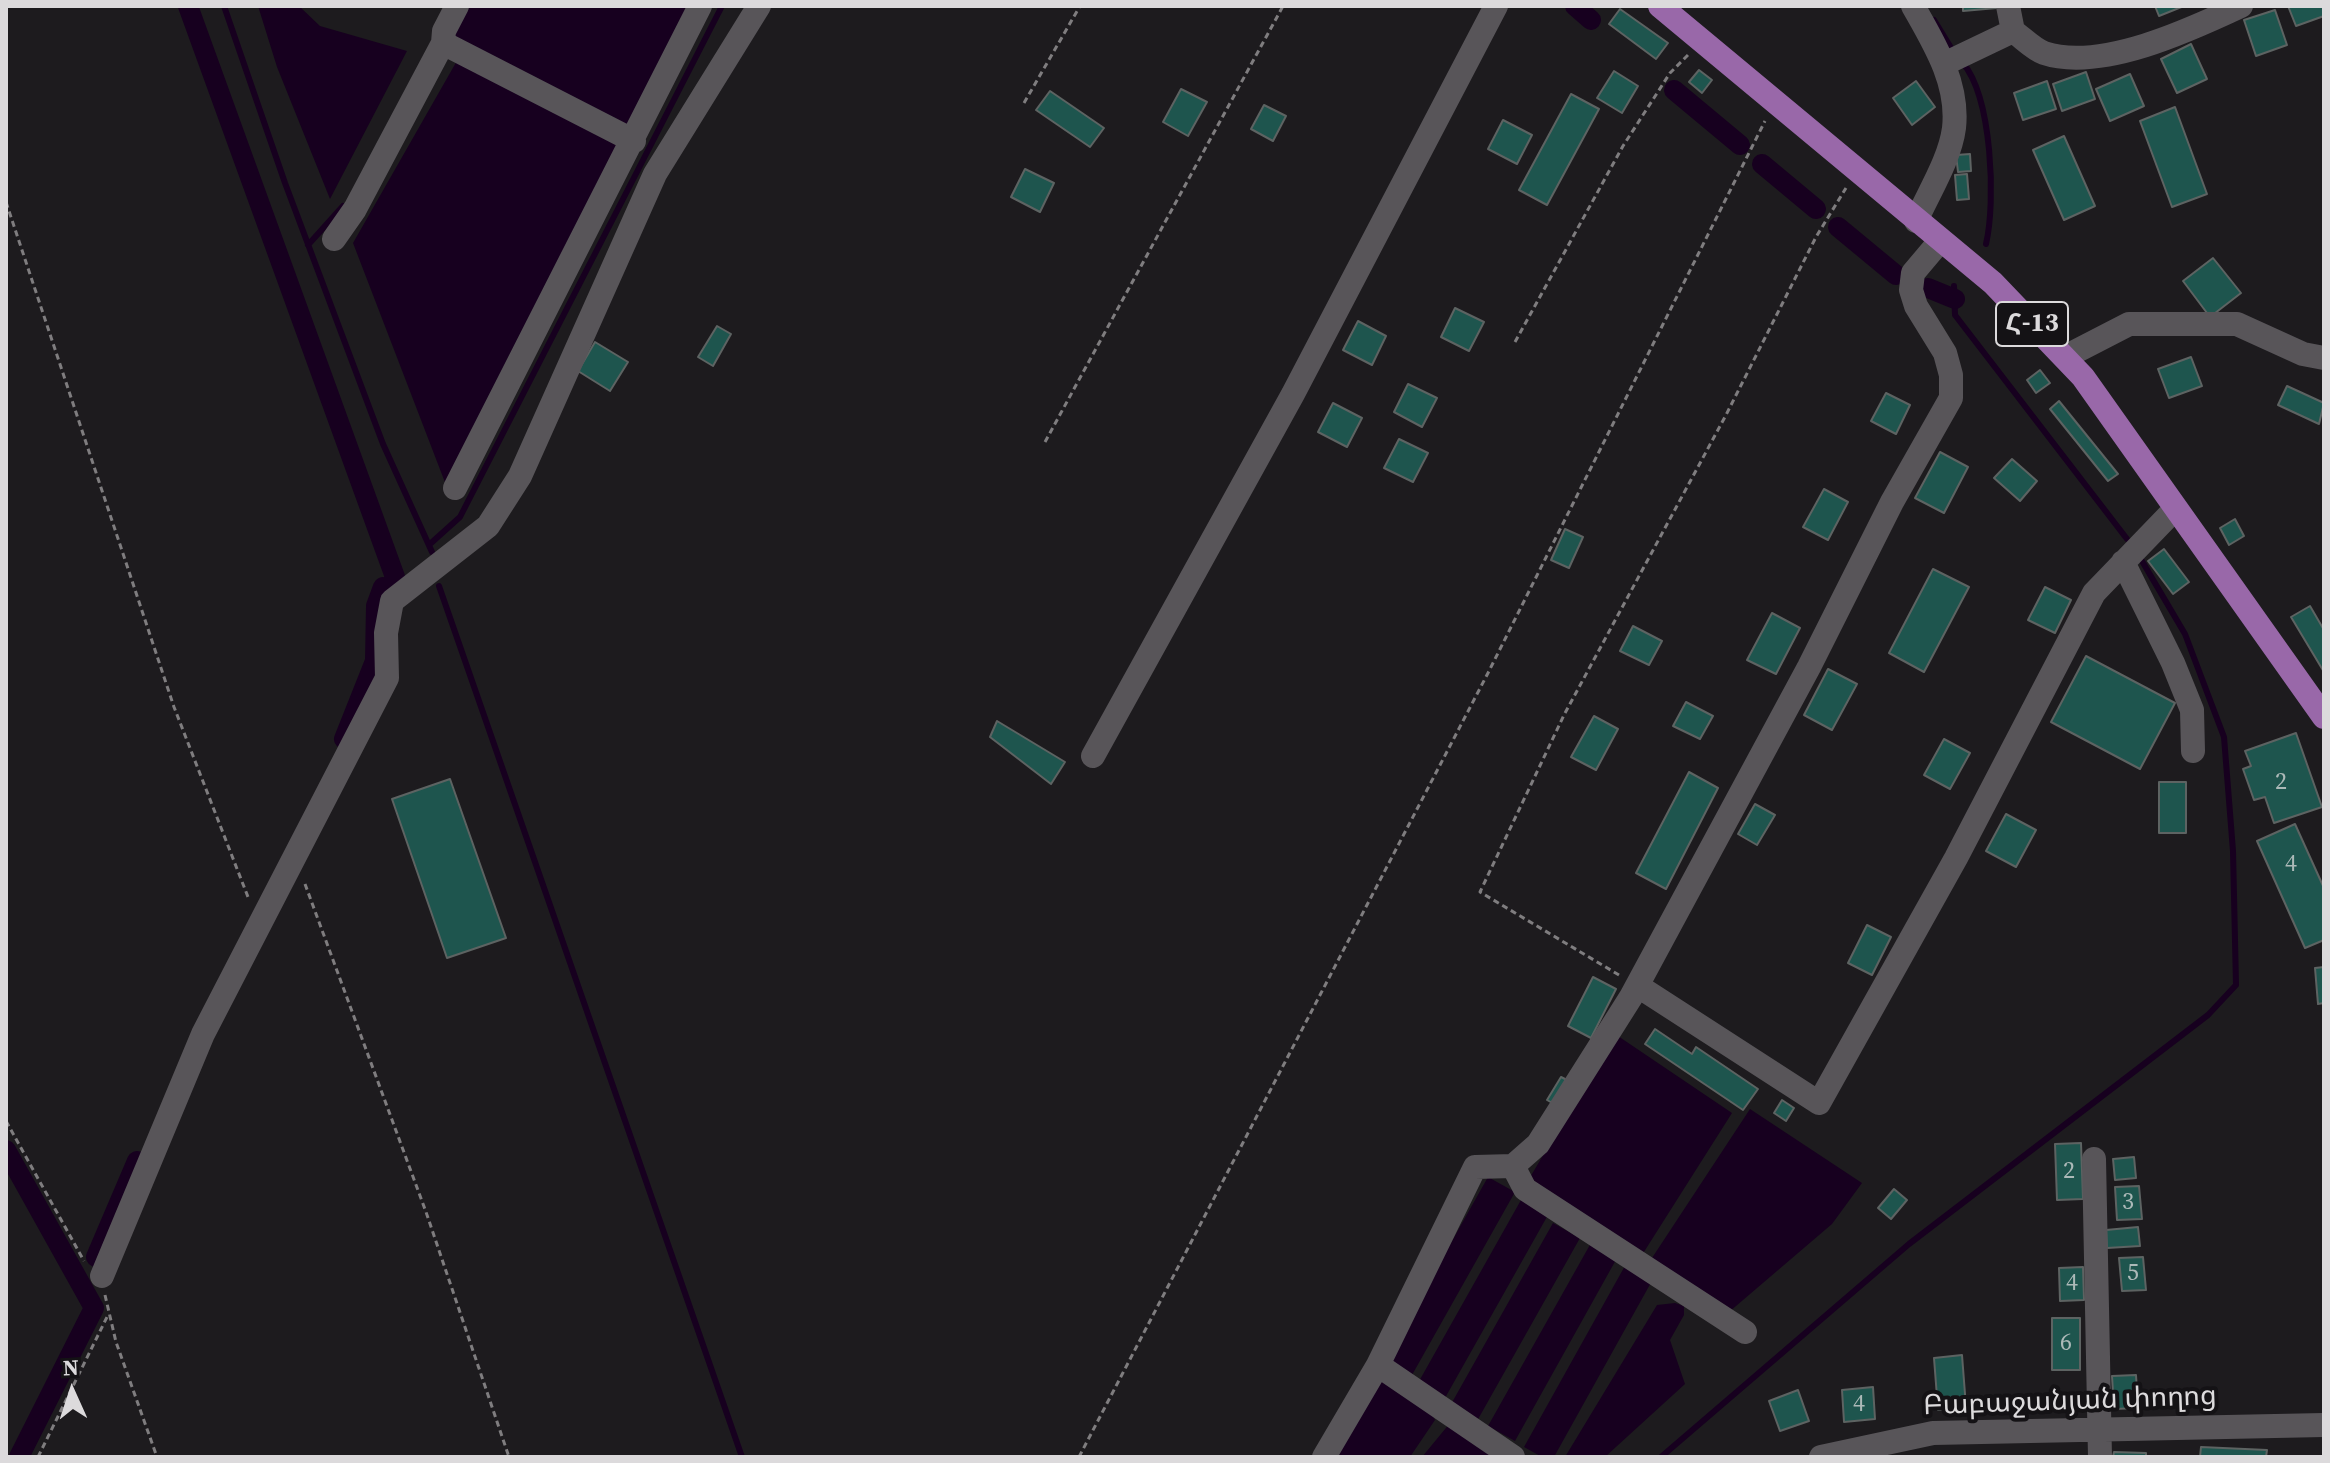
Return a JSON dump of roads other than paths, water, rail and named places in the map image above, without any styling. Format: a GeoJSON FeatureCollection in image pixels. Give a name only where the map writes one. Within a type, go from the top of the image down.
{"type":"FeatureCollection","features":[{"type":"Feature","properties":{"kind":"main road","name":"Հ-13"},"geometry":{"type":"LineString","coordinates":[[1660,6],[1993,283],[2065,357],[2083,377],[2324,715]]}},
{"type":"Feature","properties":{"kind":"street"},"geometry":{"type":"LineString","coordinates":[[334,239],[355,209],[443,43],[444,31],[457,6]]}},
{"type":"Feature","properties":{"kind":"street"},"geometry":{"type":"LineString","coordinates":[[455,488],[700,6]]}},
{"type":"Feature","properties":{"kind":"street"},"geometry":{"type":"LineString","coordinates":[[102,1276],[203,1034],[387,678],[386,633],[392,601],[488,526],[520,476],[655,174],[759,6]]}},
{"type":"Feature","properties":{"kind":"street"},"geometry":{"type":"LineString","coordinates":[[1093,756],[1293,394],[1496,6]]}},
{"type":"Feature","properties":{"kind":"street"},"geometry":{"type":"LineString","coordinates":[[1913,6],[1944,64],[1952,95],[1954,129],[1916,221]]}},
{"type":"Feature","properties":{"kind":"street"},"geometry":{"type":"LineString","coordinates":[[2008,6],[2013,31],[2042,53],[2071,58],[2113,55],[2241,6]]}},
{"type":"Feature","properties":{"kind":"street"},"geometry":{"type":"LineString","coordinates":[[1944,64],[2013,31]]}},
{"type":"Feature","properties":{"kind":"street"},"geometry":{"type":"LineString","coordinates":[[443,43],[634,141]]}},
{"type":"Feature","properties":{"kind":"street"},"geometry":{"type":"LineString","coordinates":[[1324,1457],[1378,1365],[1475,1167],[1513,1166],[1538,1144],[1638,986],[1809,667],[1892,502],[1951,398],[1951,375],[1945,353],[1916,306],[1911,290],[1913,273],[1940,241]]}},
{"type":"Feature","properties":{"kind":"street"},"geometry":{"type":"LineString","coordinates":[[2065,357],[2129,324],[2237,324],[2303,354],[2324,358]]}},
{"type":"Feature","properties":{"kind":"street"},"geometry":{"type":"LineString","coordinates":[[1638,986],[1819,1103],[1956,858],[2094,593],[2175,509]]}},
{"type":"Feature","properties":{"kind":"street"},"geometry":{"type":"LineString","coordinates":[[2123,562],[2173,663],[2192,710],[2193,751]]}},
{"type":"Feature","properties":{"kind":"street"},"geometry":{"type":"LineString","coordinates":[[2094,1159],[2102,1429],[2100,1457]]}},
{"type":"Feature","properties":{"kind":"street"},"geometry":{"type":"LineString","coordinates":[[1513,1166],[1525,1189],[1745,1332]]}},
{"type":"Feature","properties":{"kind":"street"},"geometry":{"type":"LineString","coordinates":[[1378,1365],[1513,1457]]}},
{"type":"Feature","properties":{"kind":"street","name":"Բաբաջանյան փողոց"},"geometry":{"type":"LineString","coordinates":[[1821,1457],[1933,1433],[2324,1425]]}},
{"type":"Feature","properties":{"kind":"waterway"},"geometry":{"type":"LineString","coordinates":[[188,6],[395,577]]}},
{"type":"Feature","properties":{"kind":"waterway"},"geometry":{"type":"LineString","coordinates":[[224,6],[285,183],[383,444],[432,552]]}},
{"type":"Feature","properties":{"kind":"waterway"},"geometry":{"type":"LineString","coordinates":[[430,544],[460,517],[722,6]]}},
{"type":"Feature","properties":{"kind":"waterway"},"geometry":{"type":"LineString","coordinates":[[1575,6],[1591,20]]}},
{"type":"Feature","properties":{"kind":"waterway"},"geometry":{"type":"LineString","coordinates":[[1934,20],[1953,51]]}},
{"type":"Feature","properties":{"kind":"waterway"},"geometry":{"type":"LineString","coordinates":[[1963,63],[1973,79],[1986,124],[1991,177],[1986,244]]}},
{"type":"Feature","properties":{"kind":"waterway"},"geometry":{"type":"LineString","coordinates":[[1674,90],[1740,145]]}},
{"type":"Feature","properties":{"kind":"waterway"},"geometry":{"type":"LineString","coordinates":[[1762,164],[1816,209]]}},
{"type":"Feature","properties":{"kind":"waterway"},"geometry":{"type":"LineString","coordinates":[[308,245],[343,206]]}},
{"type":"Feature","properties":{"kind":"waterway"},"geometry":{"type":"LineString","coordinates":[[1838,227],[1896,275]]}},
{"type":"Feature","properties":{"kind":"waterway"},"geometry":{"type":"LineString","coordinates":[[1954,286],[1955,315],[2127,539]]}},
{"type":"Feature","properties":{"kind":"waterway"},"geometry":{"type":"LineString","coordinates":[[1928,288],[1955,299]]}},
{"type":"Feature","properties":{"kind":"waterway"},"geometry":{"type":"LineString","coordinates":[[1661,1457],[1909,1244],[2208,1015],[2236,985],[2233,851],[2224,737],[2185,634],[2142,561]]}},
{"type":"Feature","properties":{"kind":"waterway"},"geometry":{"type":"LineString","coordinates":[[439,586],[742,1457]]}},
{"type":"Feature","properties":{"kind":"waterway"},"geometry":{"type":"LineString","coordinates":[[344,739],[375,661],[376,606],[383,587]]}},
{"type":"Feature","properties":{"kind":"waterway"},"geometry":{"type":"LineString","coordinates":[[6,1150],[94,1308],[19,1457]]}},
{"type":"Feature","properties":{"kind":"waterway"},"geometry":{"type":"LineString","coordinates":[[96,1257],[137,1161]]}}]}
